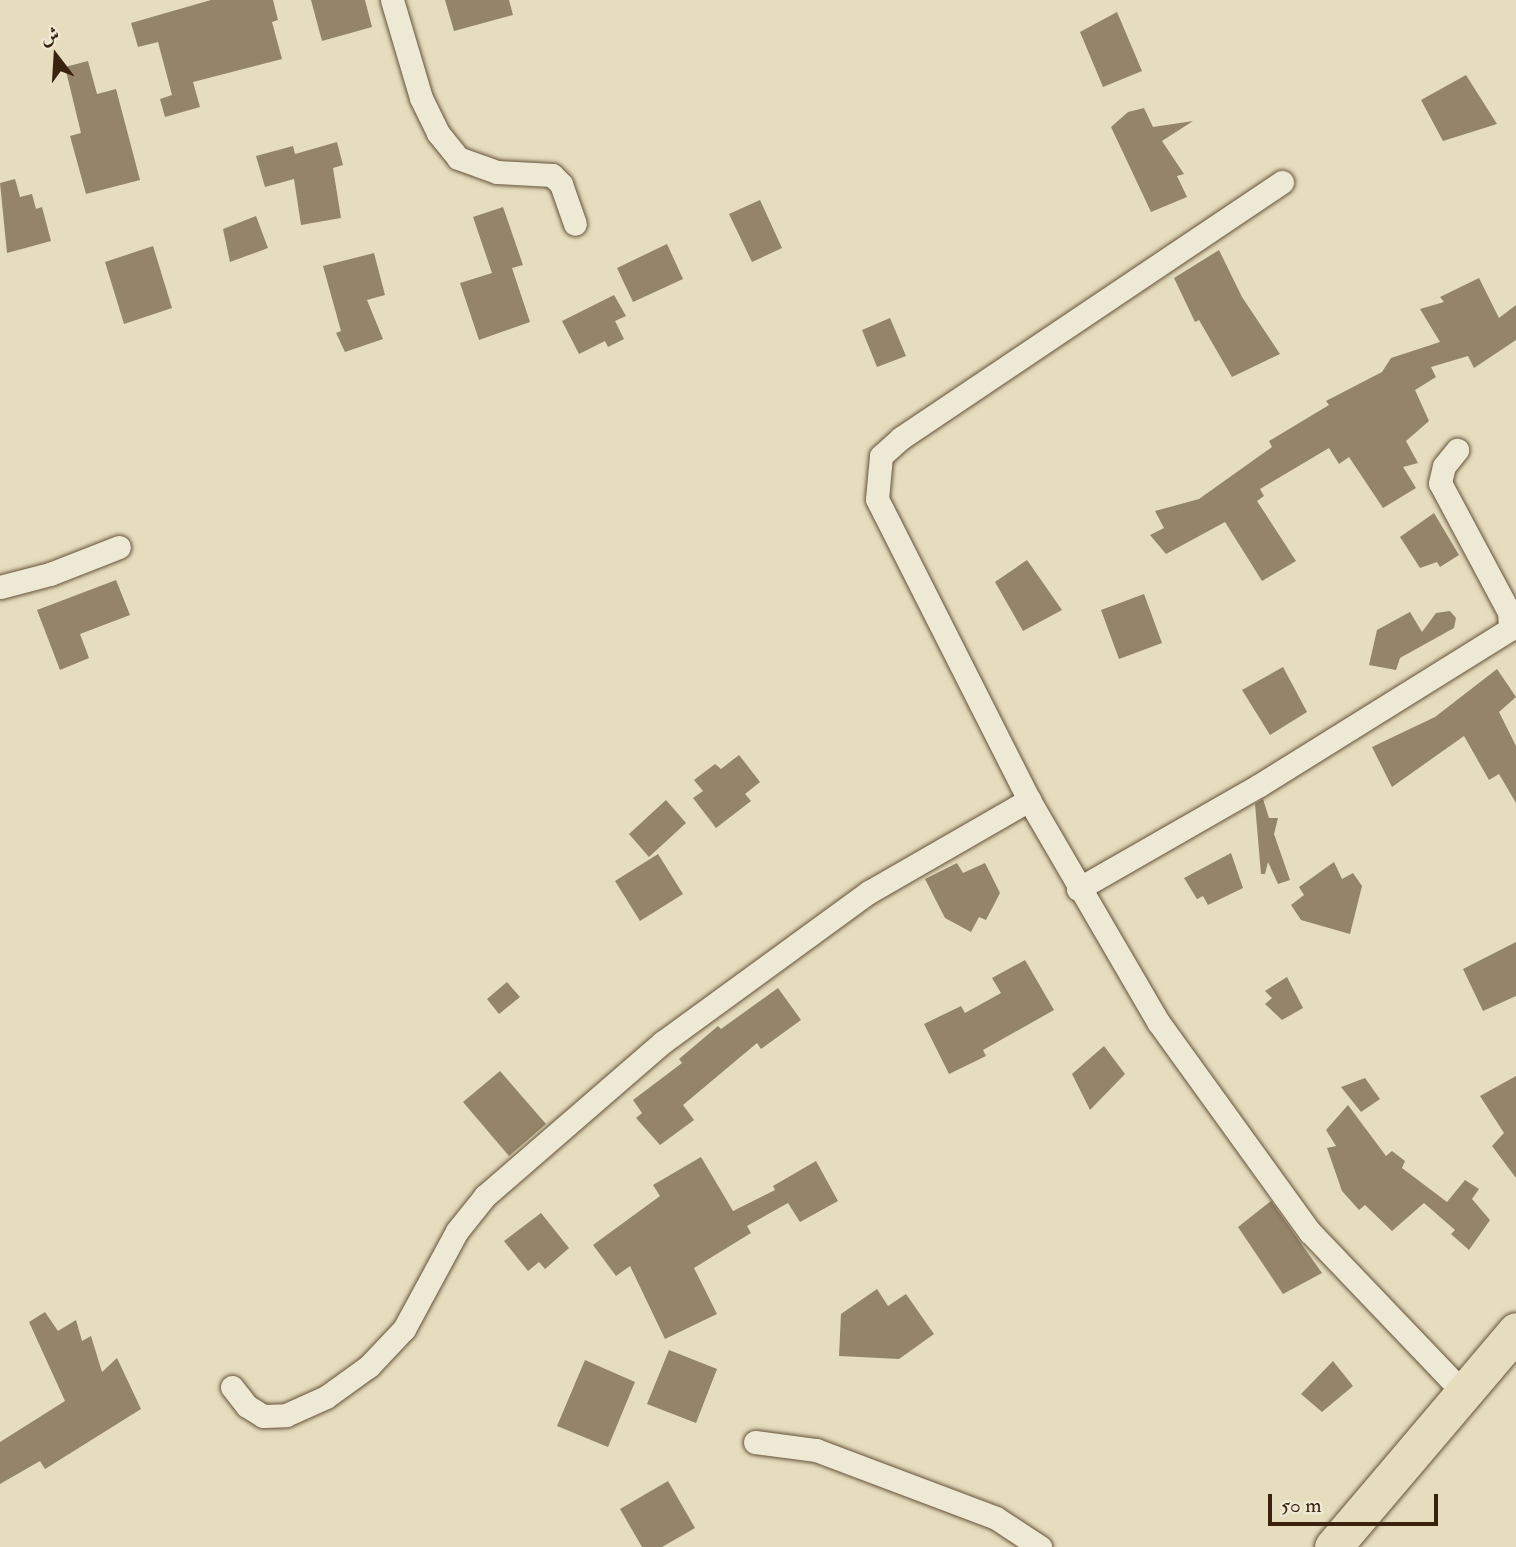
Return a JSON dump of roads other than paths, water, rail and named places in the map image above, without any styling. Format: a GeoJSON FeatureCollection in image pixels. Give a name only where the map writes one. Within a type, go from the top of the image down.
{"type":"FeatureCollection","features":[{"type":"Feature","properties":{"kind":"main road"},"geometry":{"type":"LineString","coordinates":[[1333,1547],[1516,1331]]}},
{"type":"Feature","properties":{"kind":"street"},"geometry":{"type":"LineString","coordinates":[[392,0],[422,98],[444,141],[458,158],[497,172],[552,176],[561,184],[575,224]]}},
{"type":"Feature","properties":{"kind":"street"},"geometry":{"type":"LineString","coordinates":[[1282,182],[881,456],[877,499],[1029,800],[1078,890],[1159,1023],[1302,1222],[1465,1394]]}},
{"type":"Feature","properties":{"kind":"street"},"geometry":{"type":"LineString","coordinates":[[1078,890],[1258,786],[1510,629],[1509,612],[1440,483],[1444,466],[1457,450]]}},
{"type":"Feature","properties":{"kind":"street"},"geometry":{"type":"LineString","coordinates":[[0,587],[50,575],[119,547]]}},
{"type":"Feature","properties":{"kind":"street"},"geometry":{"type":"LineString","coordinates":[[232,1387],[247,1406],[263,1416],[286,1415],[326,1397],[358,1374],[404,1329],[457,1231],[485,1196],[663,1042],[869,891],[1029,800]]}},
{"type":"Feature","properties":{"kind":"street"},"geometry":{"type":"LineString","coordinates":[[755,1442],[816,1450],[996,1518],[1040,1547]]}}]}
